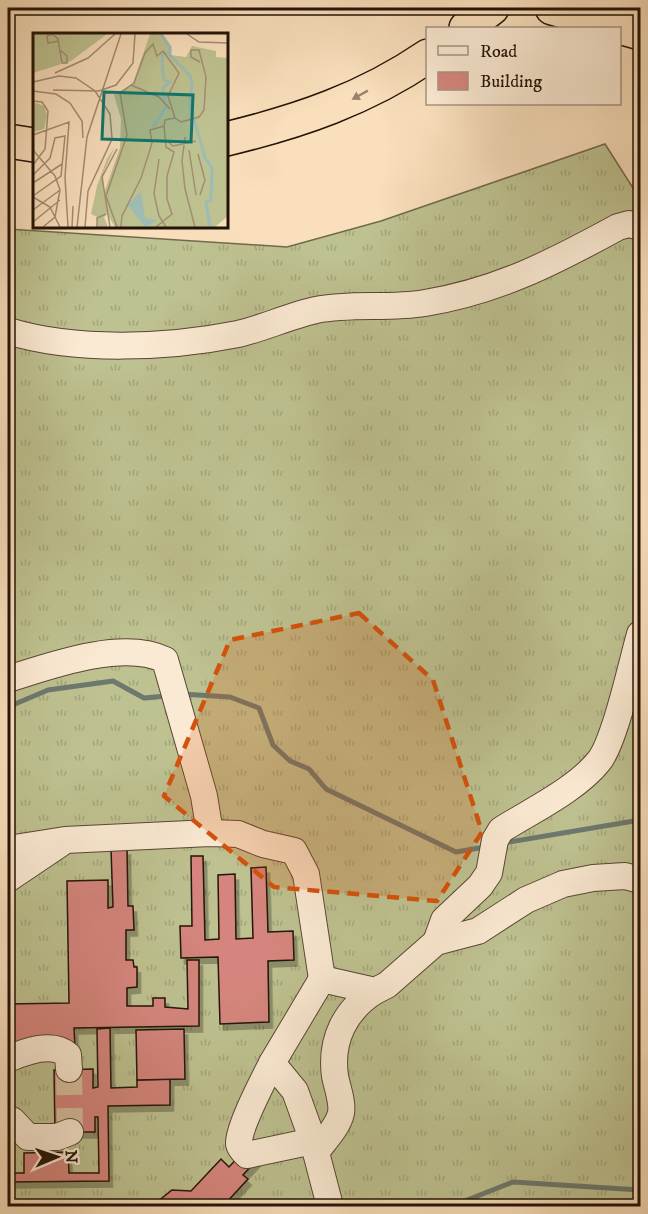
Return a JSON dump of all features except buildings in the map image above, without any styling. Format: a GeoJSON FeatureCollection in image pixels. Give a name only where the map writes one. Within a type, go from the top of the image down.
{"type":"FeatureCollection","features":[{"type":"Feature","properties":{"kind":"highway"},"geometry":{"type":"LineString","coordinates":[[467,27],[492,8]]}},
{"type":"Feature","properties":{"kind":"highway"},"geometry":{"type":"LineString","coordinates":[[552,8],[619,27]]}},
{"type":"Feature","properties":{"kind":"highway"},"geometry":{"type":"LineString","coordinates":[[621,28],[640,33]]}},
{"type":"Feature","properties":{"kind":"highway"},"geometry":{"type":"LineString","coordinates":[[228,138],[282,125],[350,101],[419,61]]}},
{"type":"Feature","properties":{"kind":"highway"},"geometry":{"type":"LineString","coordinates":[[8,141],[33,145]]}},
{"type":"Feature","properties":{"kind":"lane"},"geometry":{"type":"LineString","coordinates":[[8,332],[30,338],[72,344],[175,342],[238,333],[315,310],[353,305],[423,304],[482,290],[536,271],[618,227],[629,225],[640,227]]}},
{"type":"Feature","properties":{"kind":"lane"},"geometry":{"type":"LineString","coordinates":[[436,942],[444,920],[480,886],[489,873],[495,840],[501,830],[580,779],[600,760],[609,743],[640,633]]}},
{"type":"Feature","properties":{"kind":"lane"},"geometry":{"type":"LineString","coordinates":[[8,680],[81,656],[152,653],[165,660],[204,796],[210,833]]}},
{"type":"Feature","properties":{"kind":"lane"},"geometry":{"type":"LineString","coordinates":[[8,849],[65,840],[210,833],[238,834],[263,844],[294,851],[306,874],[322,979],[272,1063],[246,1119],[239,1142],[247,1155],[315,1146],[335,1127],[341,1112],[334,1073],[340,1025],[358,1002],[387,985],[436,942],[478,931],[526,900],[563,884],[593,878],[625,876],[640,880]]}},
{"type":"Feature","properties":{"kind":"lane"},"geometry":{"type":"LineString","coordinates":[[8,879],[65,840]]}},
{"type":"Feature","properties":{"kind":"lane"},"geometry":{"type":"LineString","coordinates":[[322,979],[375,991]]}},
{"type":"Feature","properties":{"kind":"lane"},"geometry":{"type":"LineString","coordinates":[[8,1059],[30,1050],[62,1051],[68,1055],[69,1070]]}},
{"type":"Feature","properties":{"kind":"lane"},"geometry":{"type":"LineString","coordinates":[[272,1063],[295,1090],[315,1146],[329,1200]]}},
{"type":"Feature","properties":{"kind":"lane"},"geometry":{"type":"LineString","coordinates":[[8,1119],[12,1120],[28,1137],[57,1137],[70,1132]]}},
{"type":"Feature","properties":{"kind":"highlighted area"},"geometry":{"type":"Polygon","coordinates":[[[359,613],[433,680],[482,832],[437,901],[274,887],[164,796],[230,640],[359,613]]]}},
{"type":"Feature","properties":{"kind":"green space"},"geometry":{"type":"Polygon","coordinates":[[[605,144],[640,199],[640,1206],[8,1206],[8,229],[287,247],[381,221],[605,144]]]}},
{"type":"Feature","properties":{"kind":"waterway"},"geometry":{"type":"LineString","coordinates":[[8,703],[15,704],[48,690],[113,681],[144,698],[167,696]]}},
{"type":"Feature","properties":{"kind":"waterway"},"geometry":{"type":"LineString","coordinates":[[182,694],[230,697],[259,708],[273,745],[290,761],[309,769],[326,789],[456,852],[485,847]]}},
{"type":"Feature","properties":{"kind":"waterway"},"geometry":{"type":"LineString","coordinates":[[503,843],[640,820]]}},
{"type":"Feature","properties":{"kind":"waterway"},"geometry":{"type":"LineString","coordinates":[[452,1206],[513,1182],[640,1190]]}},
{"type":"Feature","properties":{"kind":"tunnel"},"geometry":{"type":"LineString","coordinates":[[69,1069],[70,1132]]}}]}
